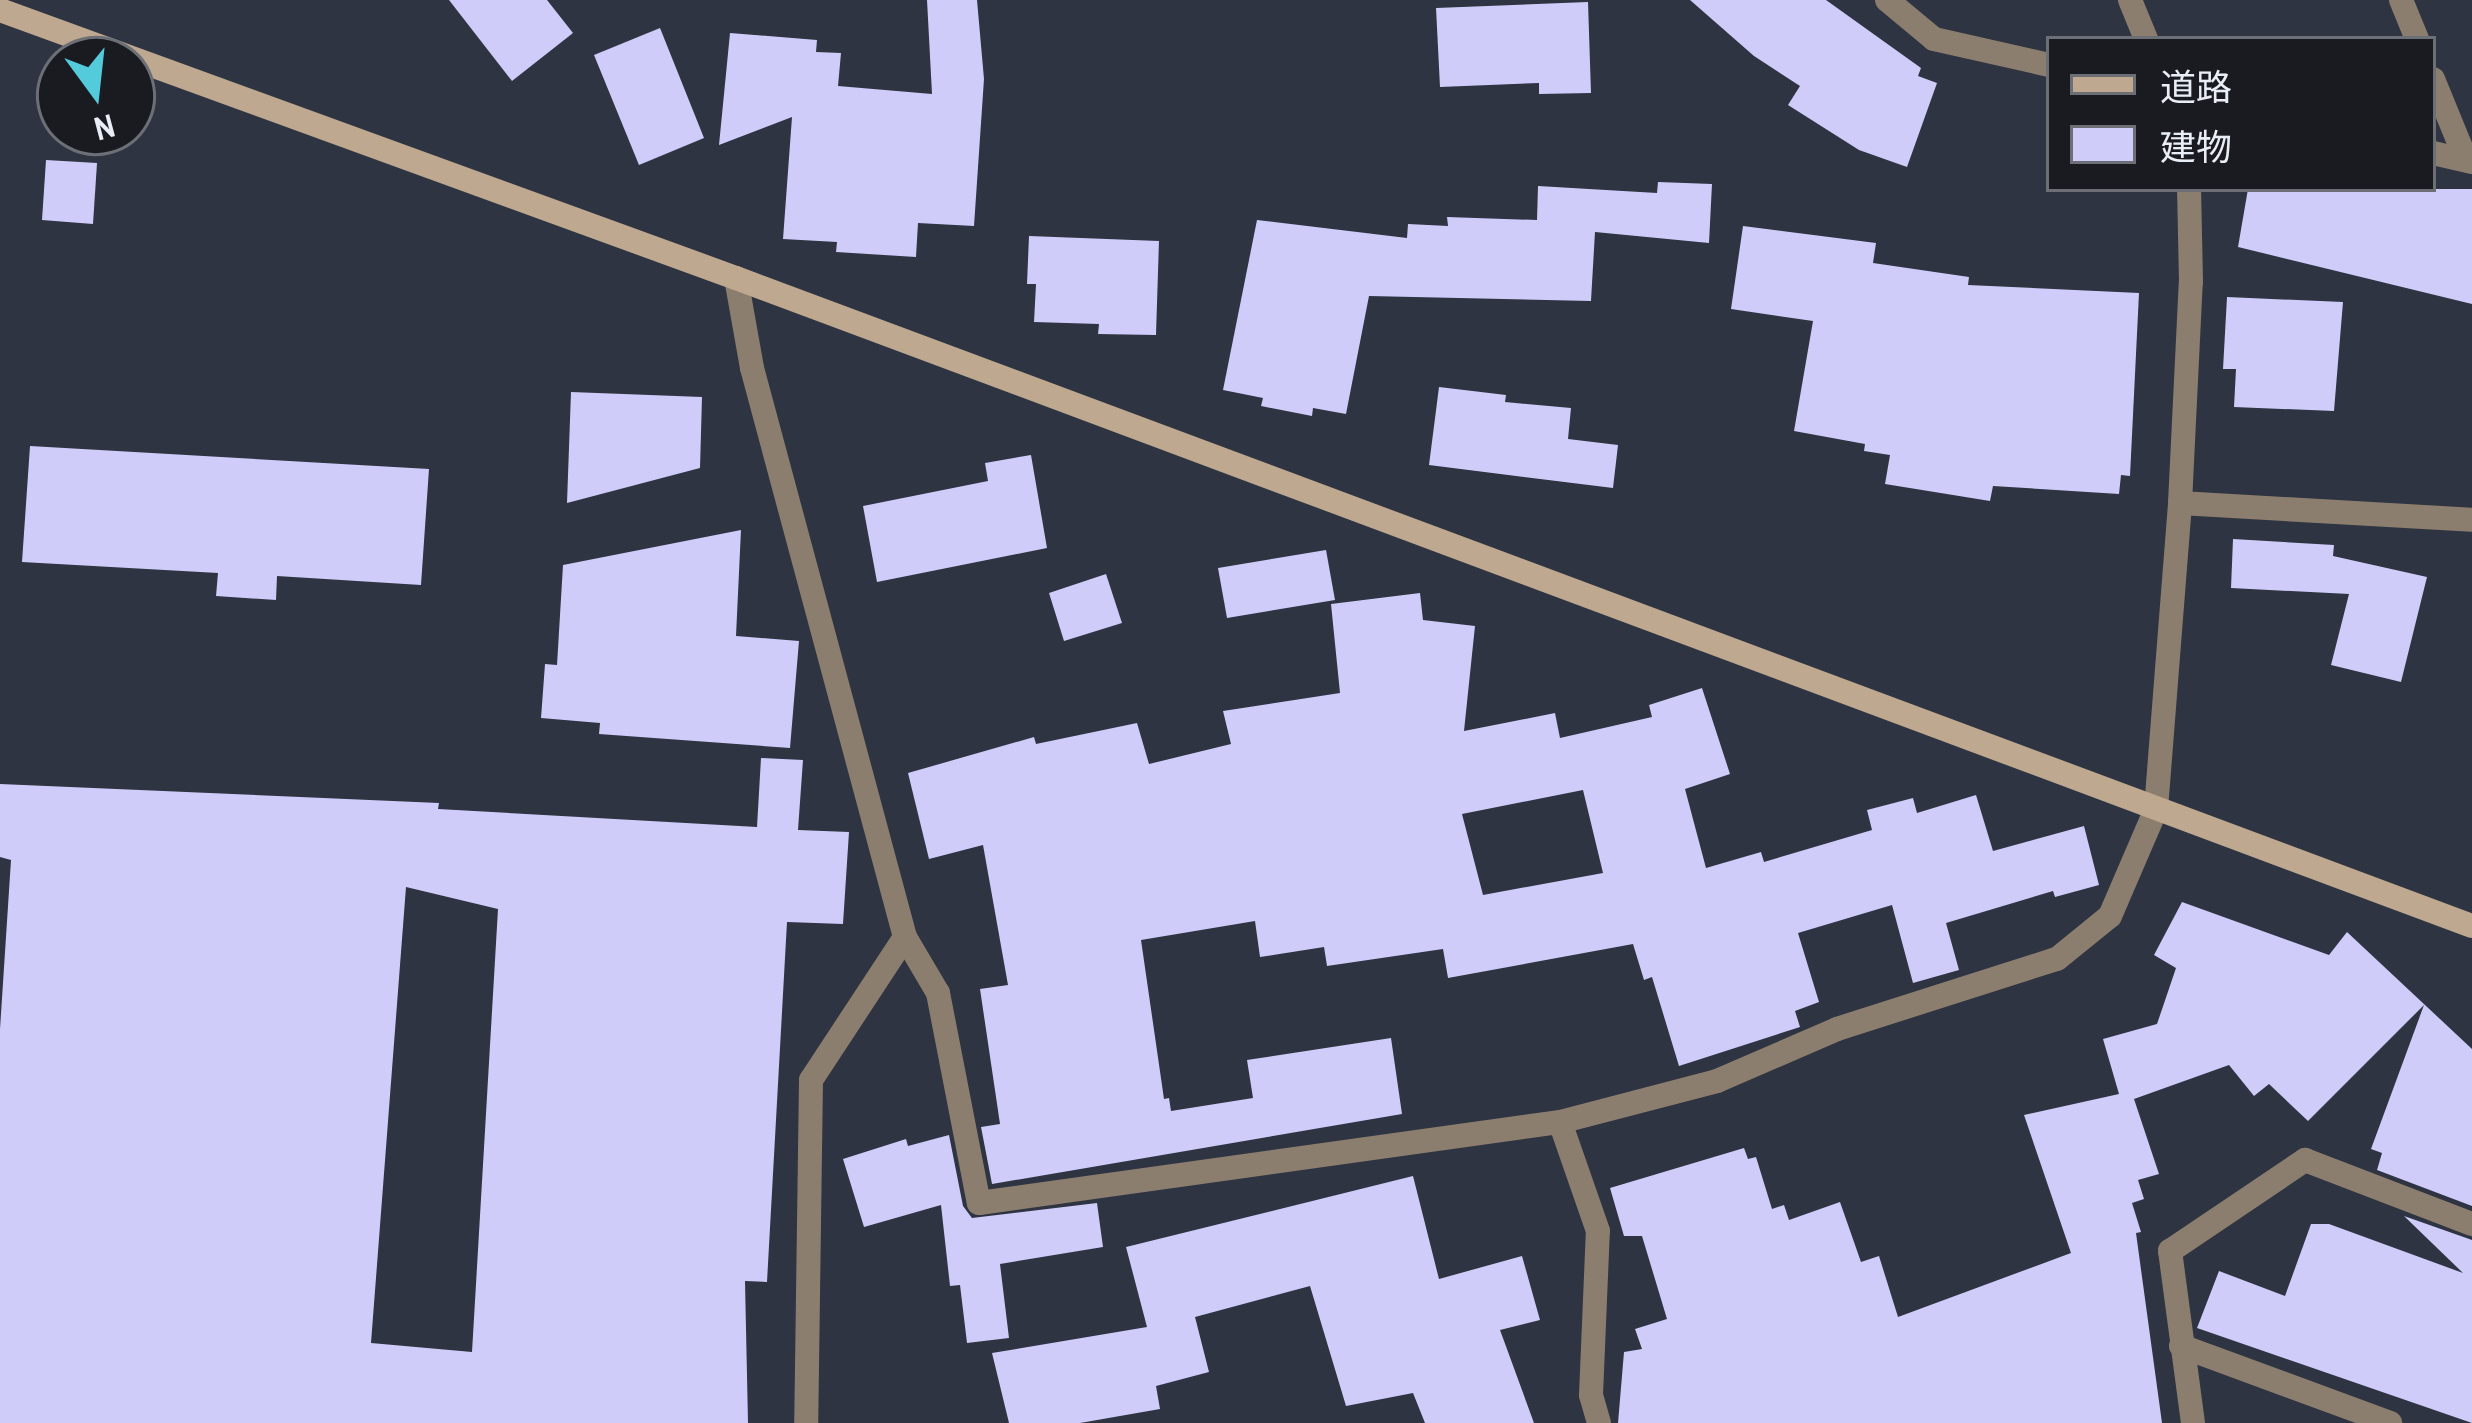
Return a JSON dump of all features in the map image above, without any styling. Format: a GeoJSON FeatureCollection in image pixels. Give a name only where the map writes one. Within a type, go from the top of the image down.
{"type":"FeatureCollection","features":[{"type":"Feature","properties":{"kind":"street"},"geometry":{"type":"LineString","coordinates":[[1887,0],[1934,39],[2046,64]]}},
{"type":"Feature","properties":{"kind":"street"},"geometry":{"type":"LineString","coordinates":[[2130,0],[2145,36]]}},
{"type":"Feature","properties":{"kind":"street"},"geometry":{"type":"LineString","coordinates":[[2401,0],[2416,36]]}},
{"type":"Feature","properties":{"kind":"street"},"geometry":{"type":"LineString","coordinates":[[0,10],[736,278],[2472,926]]}},
{"type":"Feature","properties":{"kind":"street"},"geometry":{"type":"LineString","coordinates":[[2436,86],[2469,161]]}},
{"type":"Feature","properties":{"kind":"street"},"geometry":{"type":"LineString","coordinates":[[2436,154],[2469,161]]}},
{"type":"Feature","properties":{"kind":"street"},"geometry":{"type":"LineString","coordinates":[[736,278],[752,368],[905,937],[938,993],[980,1203],[1560,1122],[1717,1082],[1837,1029],[2057,959],[2110,916],[2156,809],[2180,503],[2191,281],[2189,192]]}},
{"type":"Feature","properties":{"kind":"street"},"geometry":{"type":"LineString","coordinates":[[2180,503],[2472,520]]}},
{"type":"Feature","properties":{"kind":"street"},"geometry":{"type":"LineString","coordinates":[[806,1423],[811,1080],[905,937]]}},
{"type":"Feature","properties":{"kind":"street"},"geometry":{"type":"LineString","coordinates":[[1560,1122],[1598,1231],[1591,1395],[1599,1423]]}},
{"type":"Feature","properties":{"kind":"street"},"geometry":{"type":"LineString","coordinates":[[2193,1423],[2170,1251],[2305,1160],[2472,1223]]}},
{"type":"Feature","properties":{"kind":"street"},"geometry":{"type":"LineString","coordinates":[[2181,1346],[2390,1423]]}},
{"type":"Feature","properties":{"kind":"building"},"geometry":{"type":"Polygon","coordinates":[[[449,0],[547,0],[573,33],[512,81],[449,0]]]}},
{"type":"Feature","properties":{"kind":"building"},"geometry":{"type":"Polygon","coordinates":[[[927,0],[977,0],[984,79],[974,226],[918,223],[916,257],[836,252],[837,242],[783,239],[792,117],[719,145],[730,33],[817,40],[816,52],[841,53],[838,86],[932,94],[927,0]]]}},
{"type":"Feature","properties":{"kind":"building"},"geometry":{"type":"Polygon","coordinates":[[[1690,0],[1826,0],[1921,68],[1918,76],[1937,83],[1907,167],[1859,150],[1788,105],[1800,86],[1754,56],[1690,0]]]}},
{"type":"Feature","properties":{"kind":"building"},"geometry":{"type":"Polygon","coordinates":[[[1588,2],[1591,93],[1539,94],[1539,83],[1440,87],[1436,8],[1588,2]]]}},
{"type":"Feature","properties":{"kind":"building"},"geometry":{"type":"Polygon","coordinates":[[[660,28],[704,138],[639,165],[594,55],[660,28]]]}},
{"type":"Feature","properties":{"kind":"building"},"geometry":{"type":"Polygon","coordinates":[[[46,160],[97,163],[93,224],[42,220],[46,160]]]}},
{"type":"Feature","properties":{"kind":"building"},"geometry":{"type":"Polygon","coordinates":[[[1658,182],[1712,184],[1709,243],[1595,232],[1591,301],[1369,296],[1346,414],[1313,408],[1312,416],[1261,406],[1263,398],[1223,390],[1257,220],[1407,238],[1408,224],[1448,226],[1447,217],[1537,220],[1538,186],[1657,193],[1658,182]]]}},
{"type":"Feature","properties":{"kind":"building"},"geometry":{"type":"Polygon","coordinates":[[[2472,189],[2472,304],[2238,247],[2247,192],[2472,189]]]}},
{"type":"Feature","properties":{"kind":"building"},"geometry":{"type":"Polygon","coordinates":[[[1743,226],[1876,243],[1873,263],[1969,277],[1968,285],[2139,293],[2130,476],[2121,475],[2119,494],[1993,486],[1990,501],[1885,484],[1890,455],[1864,451],[1865,444],[1794,431],[1813,321],[1731,309],[1743,226]]]}},
{"type":"Feature","properties":{"kind":"building"},"geometry":{"type":"Polygon","coordinates":[[[1029,236],[1159,241],[1156,335],[1098,334],[1099,324],[1034,322],[1036,284],[1027,284],[1029,236]]]}},
{"type":"Feature","properties":{"kind":"building"},"geometry":{"type":"Polygon","coordinates":[[[2227,297],[2343,302],[2334,411],[2234,407],[2236,369],[2223,369],[2227,297]]]}},
{"type":"Feature","properties":{"kind":"building"},"geometry":{"type":"Polygon","coordinates":[[[1439,387],[1506,395],[1505,402],[1571,408],[1568,439],[1618,445],[1613,488],[1429,465],[1439,387]]]}},
{"type":"Feature","properties":{"kind":"building"},"geometry":{"type":"Polygon","coordinates":[[[571,392],[702,397],[700,468],[567,503],[571,392]]]}},
{"type":"Feature","properties":{"kind":"building"},"geometry":{"type":"Polygon","coordinates":[[[30,446],[429,469],[421,585],[277,576],[276,600],[216,596],[218,573],[22,562],[30,446]]]}},
{"type":"Feature","properties":{"kind":"building"},"geometry":{"type":"Polygon","coordinates":[[[1031,455],[1047,548],[877,582],[863,506],[988,481],[985,463],[1031,455]]]}},
{"type":"Feature","properties":{"kind":"building"},"geometry":{"type":"Polygon","coordinates":[[[741,530],[736,636],[799,641],[790,748],[599,734],[600,723],[541,718],[545,664],[557,665],[563,565],[741,530]]]}},
{"type":"Feature","properties":{"kind":"building"},"geometry":{"type":"Polygon","coordinates":[[[2233,539],[2334,545],[2333,556],[2427,577],[2401,682],[2331,665],[2349,594],[2231,588],[2233,539]]]}},
{"type":"Feature","properties":{"kind":"building"},"geometry":{"type":"Polygon","coordinates":[[[1326,550],[1335,600],[1227,618],[1218,568],[1326,550]]]}},
{"type":"Feature","properties":{"kind":"building"},"geometry":{"type":"Polygon","coordinates":[[[1106,574],[1122,623],[1064,641],[1049,593],[1106,574]]]}},
{"type":"Feature","properties":{"kind":"building"},"geometry":{"type":"Polygon","coordinates":[[[1420,593],[1423,620],[1475,626],[1464,731],[1555,713],[1560,738],[1652,717],[1649,705],[1702,688],[1730,774],[1685,789],[1706,868],[1761,852],[1764,862],[1872,830],[1867,810],[1913,798],[1917,813],[1976,795],[1993,851],[2084,826],[2099,885],[2055,897],[2053,891],[1946,923],[1959,970],[1913,983],[1892,905],[1798,933],[1819,1002],[1795,1011],[1800,1027],[1679,1066],[1652,977],[1644,980],[1633,944],[1448,978],[1443,949],[1327,966],[1324,947],[1260,957],[1255,921],[1141,940],[1164,1099],[1169,1098],[1171,1111],[1253,1098],[1247,1060],[1391,1038],[1402,1114],[992,1184],[981,1127],[1000,1124],[980,989],[1008,985],[983,845],[929,859],[908,773],[1034,737],[1036,744],[1137,723],[1149,764],[1231,744],[1223,711],[1340,693],[1331,604],[1420,593]],[[1583,790],[1462,814],[1483,895],[1603,873],[1583,790]]]}},
{"type":"Feature","properties":{"kind":"building"},"geometry":{"type":"Polygon","coordinates":[[[761,758],[803,760],[798,830],[849,832],[843,924],[787,922],[767,1282],[745,1281],[748,1423],[0,1423],[0,1029],[11,860],[0,857],[0,784],[439,803],[438,809],[757,827],[761,758]],[[406,887],[371,1343],[472,1352],[498,909],[406,887]]]}},
{"type":"Feature","properties":{"kind":"building"},"geometry":{"type":"Polygon","coordinates":[[[2182,902],[2329,955],[2347,932],[2472,1049],[2472,1206],[2377,1170],[2382,1153],[2371,1149],[2424,1005],[2308,1121],[2269,1084],[2254,1096],[2229,1065],[2134,1099],[2159,1174],[2138,1180],[2144,1199],[2132,1203],[2141,1232],[2136,1233],[2162,1423],[1618,1423],[1624,1352],[1642,1349],[1635,1329],[1667,1319],[1642,1236],[1624,1236],[1610,1188],[1744,1148],[1748,1159],[1756,1157],[1772,1209],[1784,1205],[1789,1220],[1840,1202],[1861,1262],[1879,1256],[1898,1317],[2071,1253],[2024,1115],[2119,1094],[2103,1039],[2157,1024],[2176,968],[2154,955],[2182,902]]]}},
{"type":"Feature","properties":{"kind":"building"},"geometry":{"type":"Polygon","coordinates":[[[949,1135],[963,1206],[972,1218],[1097,1203],[1103,1247],[1000,1264],[1009,1338],[967,1343],[960,1285],[950,1286],[941,1205],[864,1227],[843,1159],[906,1139],[908,1146],[949,1135]]]}},
{"type":"Feature","properties":{"kind":"building"},"geometry":{"type":"Polygon","coordinates":[[[1413,1176],[1439,1279],[1522,1256],[1540,1320],[1500,1330],[1534,1423],[1425,1423],[1413,1393],[1346,1406],[1310,1286],[1195,1317],[1209,1372],[1156,1386],[1160,1409],[1080,1423],[1009,1423],[992,1353],[1147,1327],[1126,1247],[1413,1176]]]}},
{"type":"Feature","properties":{"kind":"building"},"geometry":{"type":"Polygon","coordinates":[[[2404,1216],[2472,1240],[2472,1423],[2197,1328],[2219,1271],[2285,1296],[2311,1224],[2329,1224],[2463,1273],[2404,1216]]]}}]}
